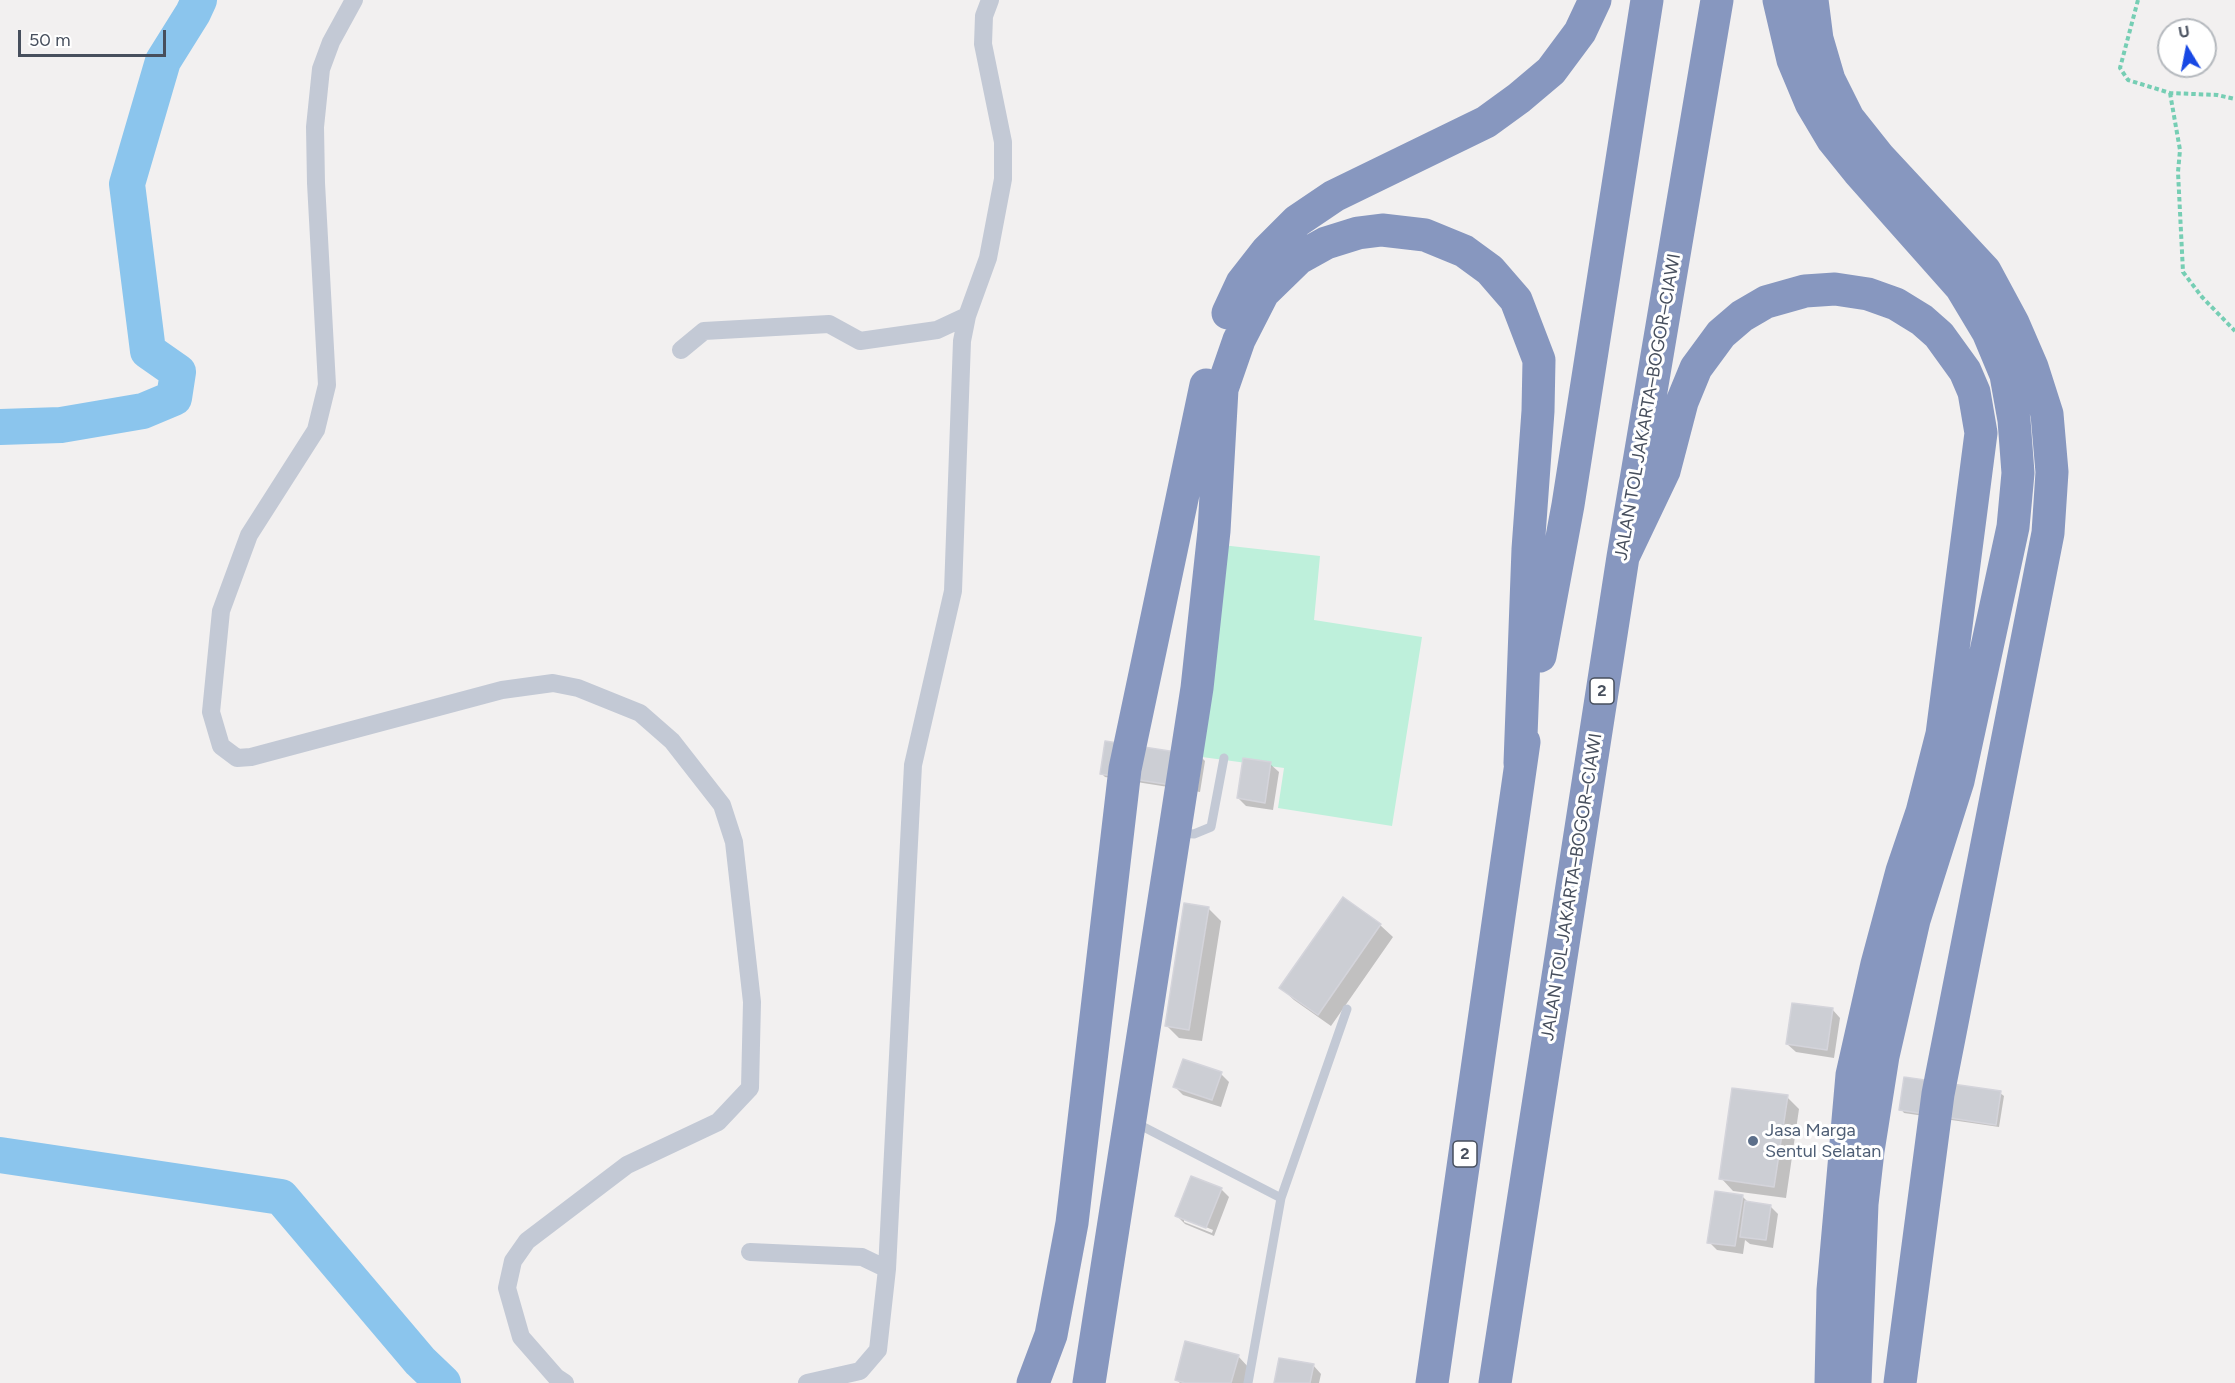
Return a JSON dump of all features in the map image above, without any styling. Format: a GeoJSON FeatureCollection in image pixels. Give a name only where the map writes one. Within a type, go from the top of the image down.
{"type":"FeatureCollection","features":[{"type":"Feature","properties":{"kind":"highway"},"geometry":{"type":"LineString","coordinates":[[1054,1383],[1125,769],[1210,365],[1226,316],[1242,283],[1267,251],[1297,221],[1334,196],[1486,122],[1519,98],[1551,70],[1580,32],[1595,0]]}},
{"type":"Feature","properties":{"kind":"highway","name":"2"},"geometry":{"type":"LineString","coordinates":[[1432,1383],[1520,763],[1568,506],[1647,0]]}},
{"type":"Feature","properties":{"kind":"highway","name":"JALAN TOL JAKARTA–BOGOR–CIAWI"},"geometry":{"type":"LineString","coordinates":[[1495,1383],[1623,557],[1717,0]]}},
{"type":"Feature","properties":{"kind":"highway"},"geometry":{"type":"LineString","coordinates":[[1779,0],[1793,60],[1811,103],[1833,140],[1961,287],[1988,332],[2006,375],[2014,420],[2018,473],[2013,527],[1958,781],[1914,920],[1883,1056],[1862,1204],[1855,1383]]}},
{"type":"Feature","properties":{"kind":"highway"},"geometry":{"type":"LineString","coordinates":[[1812,0],[1817,39],[1826,70],[1848,118],[1879,157],[1985,271],[2013,324],[2032,367],[2047,414],[2052,472],[2048,533],[1938,1094],[1900,1383]]}},
{"type":"Feature","properties":{"kind":"highway"},"geometry":{"type":"LineString","coordinates":[[1089,1383],[1197,688],[1214,538],[1222,389],[1239,340],[1263,293],[1299,258],[1326,243],[1358,233],[1382,230],[1425,235],[1464,251],[1490,270],[1516,300],[1539,360],[1538,411],[1528,549],[1520,763]]}},
{"type":"Feature","properties":{"kind":"highway"},"geometry":{"type":"LineString","coordinates":[[1623,557],[1664,471],[1682,402],[1696,368],[1721,334],[1742,316],[1766,303],[1805,291],[1835,289],[1868,294],[1896,304],[1922,320],[1940,335],[1965,371],[1974,393],[1981,433],[1942,734],[1922,812],[1902,872],[1877,964],[1852,1075],[1833,1290],[1831,1383]]}},
{"type":"Feature","properties":{"kind":"highway"},"geometry":{"type":"LineString","coordinates":[[1033,1383],[1051,1335],[1072,1223]]}},
{"type":"Feature","properties":{"kind":"street"},"geometry":{"type":"LineString","coordinates":[[354,0],[331,42],[321,69],[315,127],[327,385],[316,430],[249,535],[221,611],[211,712],[221,746],[237,758],[251,757],[502,690],[553,683],[578,688],[640,713],[672,741],[722,805],[734,842],[752,1002],[750,1088],[718,1122],[627,1165],[527,1241],[513,1262],[507,1288],[521,1337],[556,1377],[565,1383]]}},
{"type":"Feature","properties":{"kind":"street"},"geometry":{"type":"LineString","coordinates":[[807,1383],[860,1371],[878,1350],[887,1269],[913,765],[953,591],[962,341],[967,316],[988,258],[1003,179],[1003,142],[984,44],[984,16],[990,0]]}},
{"type":"Feature","properties":{"kind":"street"},"geometry":{"type":"LineString","coordinates":[[681,350],[704,331],[829,324],[860,341],[937,330],[967,316]]}},
{"type":"Feature","properties":{"kind":"street"},"geometry":{"type":"LineString","coordinates":[[750,1252],[862,1257],[887,1269]]}},
{"type":"Feature","properties":{"kind":"lane"},"geometry":{"type":"LineString","coordinates":[[1175,833],[1194,834],[1211,827],[1224,758]]}},
{"type":"Feature","properties":{"kind":"lane"},"geometry":{"type":"LineString","coordinates":[[1248,1383],[1281,1198],[1347,1009]]}},
{"type":"Feature","properties":{"kind":"lane"},"geometry":{"type":"LineString","coordinates":[[1130,1120],[1281,1198]]}},
{"type":"Feature","properties":{"kind":"path"},"geometry":{"type":"LineString","coordinates":[[2138,0],[2120,68],[2128,80],[2170,93],[2235,99]]}},
{"type":"Feature","properties":{"kind":"path"},"geometry":{"type":"LineString","coordinates":[[2170,93],[2180,150],[2178,172],[2183,272],[2202,297],[2235,331]]}},
{"type":"Feature","properties":{"kind":"green space"},"geometry":{"type":"Polygon","coordinates":[[[1213,544],[1320,556],[1314,620],[1422,637],[1392,826],[1278,808],[1284,768],[1187,755],[1213,544]]]}},
{"type":"Feature","properties":{"kind":"building"},"geometry":{"type":"Polygon","coordinates":[[[1105,741],[1202,756],[1197,789],[1100,774],[1105,741]]]}},
{"type":"Feature","properties":{"kind":"building"},"geometry":{"type":"Polygon","coordinates":[[[1243,758],[1271,762],[1265,803],[1237,798],[1243,758]]]}},
{"type":"Feature","properties":{"kind":"building"},"geometry":{"type":"Polygon","coordinates":[[[1343,897],[1381,924],[1318,1015],[1279,988],[1343,897]]]}},
{"type":"Feature","properties":{"kind":"building"},"geometry":{"type":"Polygon","coordinates":[[[1184,903],[1209,907],[1189,1030],[1165,1026],[1184,903]]]}},
{"type":"Feature","properties":{"kind":"building"},"geometry":{"type":"Polygon","coordinates":[[[1792,1003],[1833,1008],[1827,1050],[1786,1044],[1792,1003]]]}},
{"type":"Feature","properties":{"kind":"building"},"geometry":{"type":"Polygon","coordinates":[[[1183,1059],[1222,1072],[1212,1100],[1173,1087],[1183,1059]]]}},
{"type":"Feature","properties":{"kind":"building"},"geometry":{"type":"Polygon","coordinates":[[[1904,1077],[2001,1091],[1996,1125],[1899,1110],[1904,1077]]]}},
{"type":"Feature","properties":{"kind":"building"},"geometry":{"type":"Polygon","coordinates":[[[1732,1088],[1788,1095],[1774,1187],[1719,1179],[1732,1088]]]}},
{"type":"Feature","properties":{"kind":"building"},"geometry":{"type":"Polygon","coordinates":[[[1191,1176],[1222,1188],[1206,1228],[1175,1216],[1191,1176]]]}},
{"type":"Feature","properties":{"kind":"building"},"geometry":{"type":"Polygon","coordinates":[[[1715,1191],[1743,1195],[1735,1246],[1707,1243],[1715,1191]]]}},
{"type":"Feature","properties":{"kind":"building"},"geometry":{"type":"Polygon","coordinates":[[[1745,1201],[1771,1205],[1766,1240],[1740,1237],[1745,1201]]]}},
{"type":"Feature","properties":{"kind":"building"},"geometry":{"type":"Polygon","coordinates":[[[1185,1341],[1239,1355],[1231,1383],[1185,1383],[1175,1380],[1185,1341]]]}},
{"type":"Feature","properties":{"kind":"building"},"geometry":{"type":"Polygon","coordinates":[[[1279,1358],[1314,1364],[1310,1383],[1274,1383],[1279,1358]]]}},
{"type":"Feature","properties":{"kind":"waterway"},"geometry":{"type":"LineString","coordinates":[[0,427],[61,425],[143,411],[174,398],[178,372],[148,351],[127,184],[163,61],[199,0]]}},
{"type":"Feature","properties":{"kind":"waterway"},"geometry":{"type":"LineString","coordinates":[[0,1155],[281,1197],[420,1361],[443,1383]]}},
{"type":"Feature","properties":{"kind":"place","name":"Jasa Marga Sentul Selatan"},"geometry":{"type":"Point","coordinates":[1753,1141]}}]}
